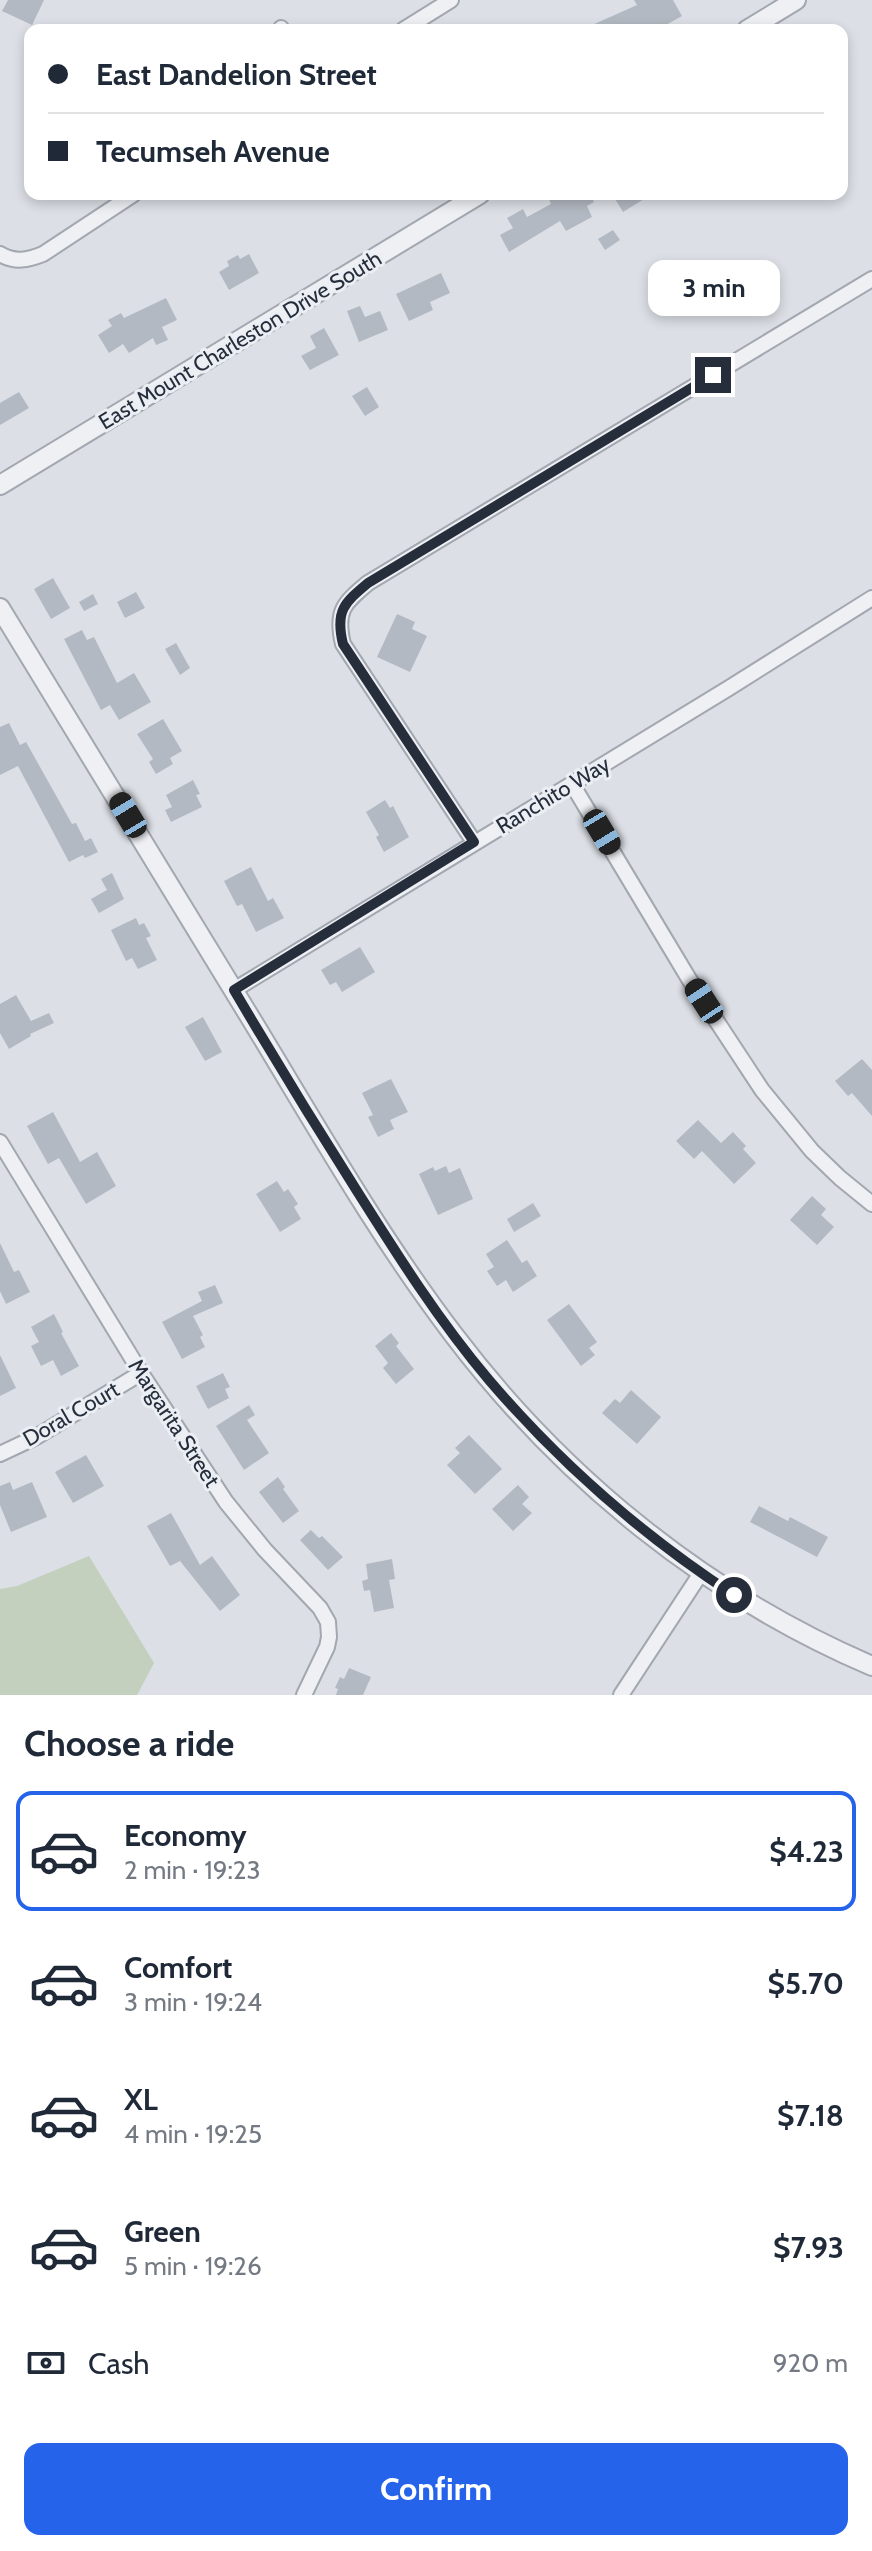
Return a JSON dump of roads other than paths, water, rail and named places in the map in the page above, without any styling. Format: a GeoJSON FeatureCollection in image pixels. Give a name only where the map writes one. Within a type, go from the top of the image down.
{"type":"FeatureCollection","features":[{"type":"Feature","properties":{"kind":"street"},"geometry":{"type":"LineString","coordinates":[[413,24],[451,0]]}},
{"type":"Feature","properties":{"kind":"street"},"geometry":{"type":"LineString","coordinates":[[757,24],[796,0]]}},
{"type":"Feature","properties":{"kind":"street"},"geometry":{"type":"LineString","coordinates":[[7,257],[28,260],[43,254],[125,200]]}},
{"type":"Feature","properties":{"kind":"street","name":"East Mount Charleston Drive South"},"geometry":{"type":"LineString","coordinates":[[0,485],[470,200]]}},
{"type":"Feature","properties":{"kind":"street"},"geometry":{"type":"LineString","coordinates":[[474,842],[343,644],[339,626],[341,613],[349,599],[368,583],[872,279]]}},
{"type":"Feature","properties":{"kind":"street","name":"Ranchito Way"},"geometry":{"type":"LineString","coordinates":[[234,990],[872,598]]}},
{"type":"Feature","properties":{"kind":"street"},"geometry":{"type":"LineString","coordinates":[[0,608],[407,1271],[489,1379],[535,1431],[593,1487],[654,1539],[701,1573],[775,1618],[872,1666]]}},
{"type":"Feature","properties":{"kind":"street"},"geometry":{"type":"LineString","coordinates":[[572,784],[689,979],[762,1090],[812,1151],[872,1204]]}},
{"type":"Feature","properties":{"kind":"street","name":"Margarita Street"},"geometry":{"type":"LineString","coordinates":[[0,1142],[141,1373],[226,1502],[265,1550],[320,1608],[328,1622],[327,1647],[304,1695]]}},
{"type":"Feature","properties":{"kind":"street","name":"Doral Court"},"geometry":{"type":"LineString","coordinates":[[0,1454],[36,1437],[141,1373]]}},
{"type":"Feature","properties":{"kind":"street"},"geometry":{"type":"LineString","coordinates":[[621,1695],[701,1573]]}}]}
